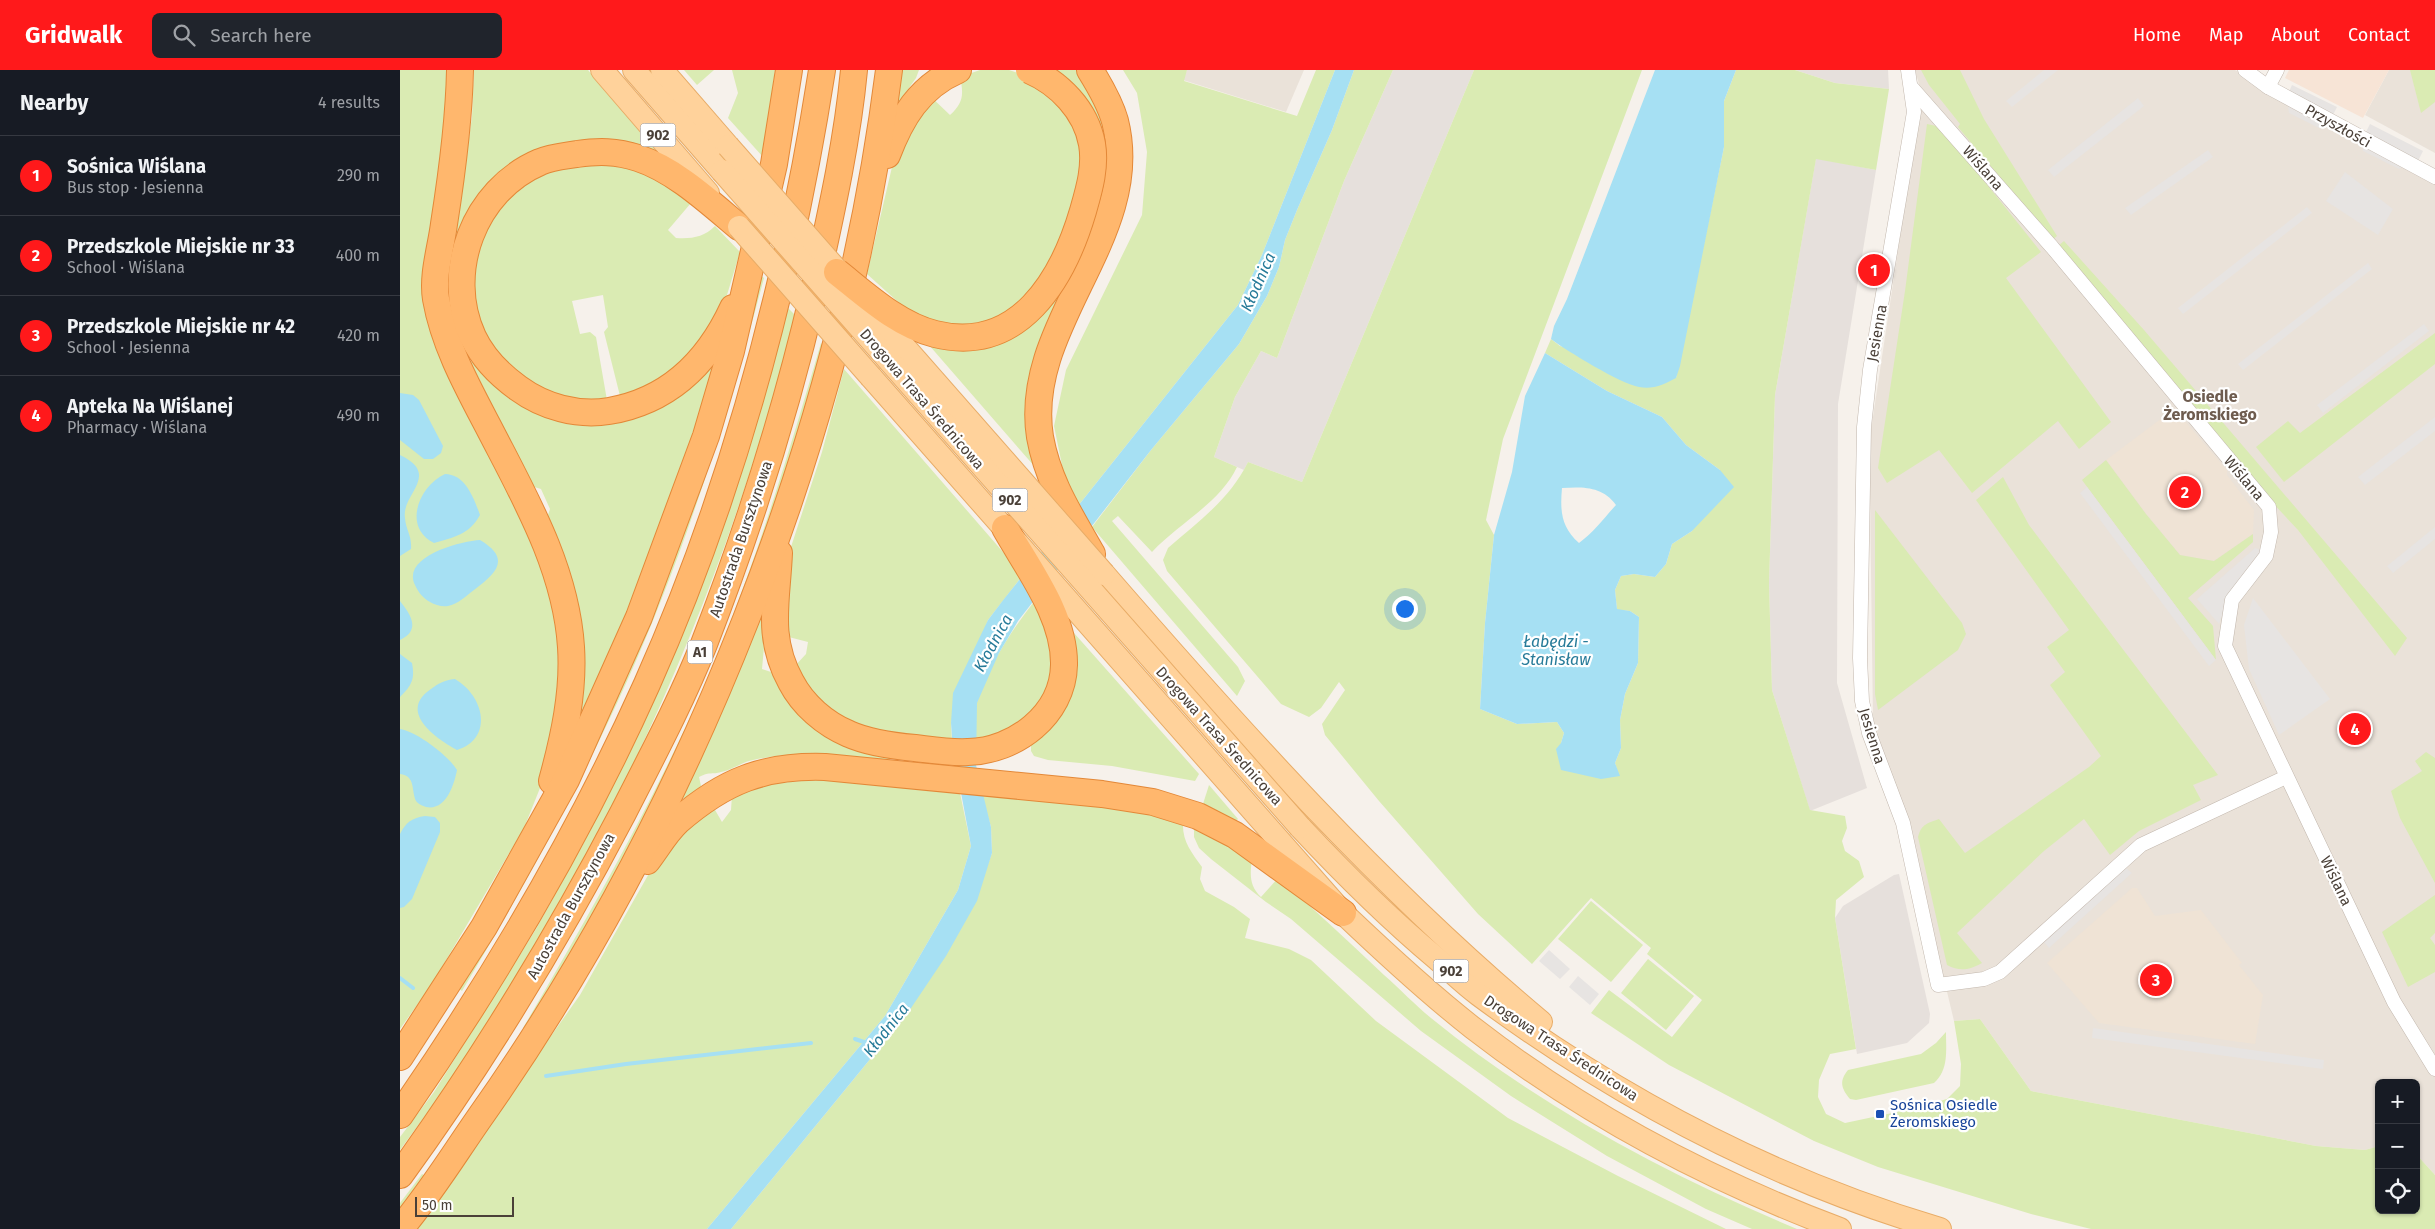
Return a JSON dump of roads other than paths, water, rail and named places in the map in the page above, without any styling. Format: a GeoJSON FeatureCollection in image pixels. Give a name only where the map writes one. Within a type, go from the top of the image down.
{"type":"FeatureCollection","features":[{"type":"Feature","properties":{"kind":"highway"},"geometry":{"type":"LineString","coordinates":[[460,70],[456,144],[437,266],[436,297],[443,326],[456,360],[515,479],[551,559],[562,592],[571,647],[570,686],[563,740],[536,834]]}},
{"type":"Feature","properties":{"kind":"highway"},"geometry":{"type":"LineString","coordinates":[[400,1057],[484,927],[566,780],[639,617],[706,436],[731,351],[751,271],[774,164],[789,70]]}},
{"type":"Feature","properties":{"kind":"highway","name":"A1"},"geometry":{"type":"LineString","coordinates":[[400,1114],[476,1002],[552,874],[624,733],[670,629],[719,499],[766,345],[800,196],[822,70]]}},
{"type":"Feature","properties":{"kind":"highway","name":"Autostrada Bursztynowa"},"geometry":{"type":"LineString","coordinates":[[400,1174],[478,1064],[542,961],[583,889],[657,748],[703,646],[754,508],[785,410],[828,228],[851,102],[854,70]]}},
{"type":"Feature","properties":{"kind":"highway"},"geometry":{"type":"LineString","coordinates":[[400,1229],[506,1080],[564,990],[613,905],[684,763],[730,657],[780,526],[830,364],[866,210],[889,70]]}},
{"type":"Feature","properties":{"kind":"highway"},"geometry":{"type":"LineString","coordinates":[[866,210],[898,127],[923,91],[934,82],[958,70]]}},
{"type":"Feature","properties":{"kind":"highway"},"geometry":{"type":"LineString","coordinates":[[837,272],[872,300],[905,322],[934,334],[957,338],[993,333],[1017,322],[1032,308],[1050,286],[1070,250],[1092,180],[1092,144],[1082,117],[1066,93],[1045,77],[1029,70]]}},
{"type":"Feature","properties":{"kind":"highway"},"geometry":{"type":"LineString","coordinates":[[1090,70],[1104,94],[1115,121],[1119,156],[1115,195],[1101,239],[1058,333],[1044,370],[1039,396],[1040,436],[1055,490],[1104,574]]}},
{"type":"Feature","properties":{"kind":"highway"},"geometry":{"type":"LineString","coordinates":[[739,227],[710,200],[671,175],[638,158],[600,150],[560,156],[540,162],[526,170],[497,191],[485,205],[469,238],[462,276],[462,304],[473,337],[485,356],[502,376],[527,395],[546,405],[573,412],[599,413],[633,407],[649,401],[678,383],[722,330],[751,271]]}},
{"type":"Feature","properties":{"kind":"highway"},"geometry":{"type":"LineString","coordinates":[[780,526],[778,569],[773,608],[774,635],[780,659],[791,683],[810,708],[834,726],[860,738],[892,746],[969,752],[996,748],[1017,739],[1038,724],[1053,705],[1063,681],[1064,664],[1060,636],[1048,603],[1005,528]]}},
{"type":"Feature","properties":{"kind":"highway"},"geometry":{"type":"LineString","coordinates":[[613,905],[677,822],[712,796],[741,780],[768,770],[794,766],[834,768],[1102,794],[1153,802],[1198,816],[1236,836],[1280,855],[1343,913]]}},
{"type":"Feature","properties":{"kind":"main road","name":"902"},"geometry":{"type":"LineString","coordinates":[[602,70],[710,200]]}},
{"type":"Feature","properties":{"kind":"main road","name":"Drogowa Trasa Średnicowa"},"geometry":{"type":"LineString","coordinates":[[634,70],[1300,827],[1368,898],[1478,994],[1550,1044],[1622,1090],[1682,1123],[1770,1166],[1839,1196],[1940,1229]]}},
{"type":"Feature","properties":{"kind":"main road"},"geometry":{"type":"LineString","coordinates":[[662,70],[837,272],[1316,811],[1380,876],[1491,980],[1622,1090]]}},
{"type":"Feature","properties":{"kind":"main road","name":"Drogowa Trasa Średnicowa"},"geometry":{"type":"LineString","coordinates":[[739,227],[1005,528],[1280,855]]}},
{"type":"Feature","properties":{"kind":"main road","name":"Drogowa Trasa Średnicowa"},"geometry":{"type":"LineString","coordinates":[[1343,913],[1406,972],[1473,1028],[1536,1074],[1610,1122],[1759,1196],[1840,1229]]}},
{"type":"Feature","properties":{"kind":"street","name":"Jesienna"},"geometry":{"type":"LineString","coordinates":[[1908,70],[1914,112],[1870,370],[1864,427],[1860,658],[1862,701],[1869,733],[1902,823],[1938,985],[1984,979],[2000,972],[2141,845],[2286,777]]}},
{"type":"Feature","properties":{"kind":"street","name":"Przyszłości"},"geometry":{"type":"LineString","coordinates":[[2245,70],[2268,87],[2435,177]]}},
{"type":"Feature","properties":{"kind":"street"},"geometry":{"type":"LineString","coordinates":[[2268,87],[2276,70]]}},
{"type":"Feature","properties":{"kind":"street","name":"Wiślana"},"geometry":{"type":"LineString","coordinates":[[1912,88],[2052,247],[2268,507],[2272,532],[2266,556],[2232,600],[2225,646],[2394,1002],[2435,1069]]}},
{"type":"Feature","properties":{"kind":"water","name":"Kłodnica"},"geometry":{"type":"Polygon","coordinates":[[[1335,70],[1354,70],[1332,130],[1285,240],[1279,267],[1267,296],[1239,344],[1151,450],[1018,621],[999,653],[977,703],[976,765],[991,827],[992,853],[977,901],[946,956],[907,1014],[731,1229],[707,1229],[885,1016],[958,890],[971,846],[953,750],[951,723],[953,693],[988,620],[1238,305],[1262,255],[1335,70]]]}},
{"type":"Feature","properties":{"kind":"water"},"geometry":{"type":"Polygon","coordinates":[[[1655,70],[1736,70],[1724,101],[1724,147],[1680,366],[1676,378],[1659,386],[1644,388],[1631,385],[1607,374],[1551,339],[1554,326],[1567,299],[1655,70]]]}},
{"type":"Feature","properties":{"kind":"water","name":"Łabędzi - Stanisław"},"geometry":{"type":"Polygon","coordinates":[[[1545,353],[1607,391],[1662,417],[1686,445],[1720,470],[1734,487],[1692,531],[1672,544],[1666,564],[1655,577],[1634,574],[1621,576],[1615,590],[1617,609],[1630,611],[1639,617],[1638,663],[1625,694],[1620,720],[1621,748],[1615,763],[1620,776],[1601,779],[1561,770],[1556,749],[1561,743],[1564,733],[1557,722],[1517,724],[1480,709],[1485,623],[1494,535],[1512,472],[1525,396],[1545,353]],[[1562,488],[1561,504],[1565,525],[1579,543],[1594,530],[1616,505],[1605,494],[1592,489],[1562,488]]]}},
{"type":"Feature","properties":{"kind":"water"},"geometry":{"type":"Polygon","coordinates":[[[400,393],[413,395],[419,400],[443,446],[441,453],[433,459],[424,459],[400,440],[400,393]]]}},
{"type":"Feature","properties":{"kind":"water"},"geometry":{"type":"Polygon","coordinates":[[[400,455],[412,462],[418,470],[419,477],[405,509],[411,549],[400,556],[400,455]]]}},
{"type":"Feature","properties":{"kind":"water"},"geometry":{"type":"Polygon","coordinates":[[[445,474],[452,475],[463,482],[472,495],[480,515],[476,522],[466,531],[434,543],[424,536],[419,527],[418,507],[428,488],[445,474]]]}},
{"type":"Feature","properties":{"kind":"water"},"geometry":{"type":"Polygon","coordinates":[[[480,540],[496,553],[498,560],[494,572],[489,578],[462,600],[452,605],[436,605],[423,597],[415,585],[413,575],[416,566],[435,552],[447,547],[480,540]]]}},
{"type":"Feature","properties":{"kind":"water"},"geometry":{"type":"Polygon","coordinates":[[[400,601],[408,612],[412,627],[410,632],[400,640],[400,601]]]}},
{"type":"Feature","properties":{"kind":"water"},"geometry":{"type":"Polygon","coordinates":[[[400,654],[412,663],[413,678],[400,697],[400,654]]]}},
{"type":"Feature","properties":{"kind":"water"},"geometry":{"type":"Polygon","coordinates":[[[455,679],[465,686],[473,696],[481,716],[480,727],[476,736],[469,744],[457,750],[440,740],[425,726],[418,709],[420,700],[427,692],[440,683],[455,679]]]}},
{"type":"Feature","properties":{"kind":"water"},"geometry":{"type":"Polygon","coordinates":[[[400,729],[415,734],[432,745],[457,770],[448,796],[439,805],[426,807],[418,803],[411,781],[405,775],[400,774],[400,729]]]}},
{"type":"Feature","properties":{"kind":"water"},"geometry":{"type":"Polygon","coordinates":[[[425,816],[435,817],[440,823],[440,832],[412,899],[404,907],[400,908],[400,834],[410,821],[425,816]]]}},
{"type":"Feature","properties":{"kind":"waterway"},"geometry":{"type":"LineString","coordinates":[[400,978],[413,988]]}},
{"type":"Feature","properties":{"kind":"waterway","name":"Kłodnica"},"geometry":{"type":"LineString","coordinates":[[855,1039],[867,1043]]}},
{"type":"Feature","properties":{"kind":"waterway"},"geometry":{"type":"LineString","coordinates":[[546,1076],[626,1064],[811,1043]]}},
{"type":"Feature","properties":{"kind":"place","name":"Sośnica Wiślana"},"geometry":{"type":"Point","coordinates":[1874,270]}},
{"type":"Feature","properties":{"kind":"place","name":"Przedszkole Miejskie nr 33"},"geometry":{"type":"Point","coordinates":[2185,492]}},
{"type":"Feature","properties":{"kind":"place","name":"Apteka Na Wiślanej"},"geometry":{"type":"Point","coordinates":[2355,729]}},
{"type":"Feature","properties":{"kind":"place","name":"Przedszkole Miejskie nr 42"},"geometry":{"type":"Point","coordinates":[2156,980]}},
{"type":"Feature","properties":{"kind":"place","name":"Sośnica Osiedle Żeromskiego"},"geometry":{"type":"Point","coordinates":[1880,1114]}},
{"type":"Feature","properties":{"kind":"district","name":"Osiedle Żeromskiego"},"geometry":{"type":"Point","coordinates":[2210,405]}}]}
